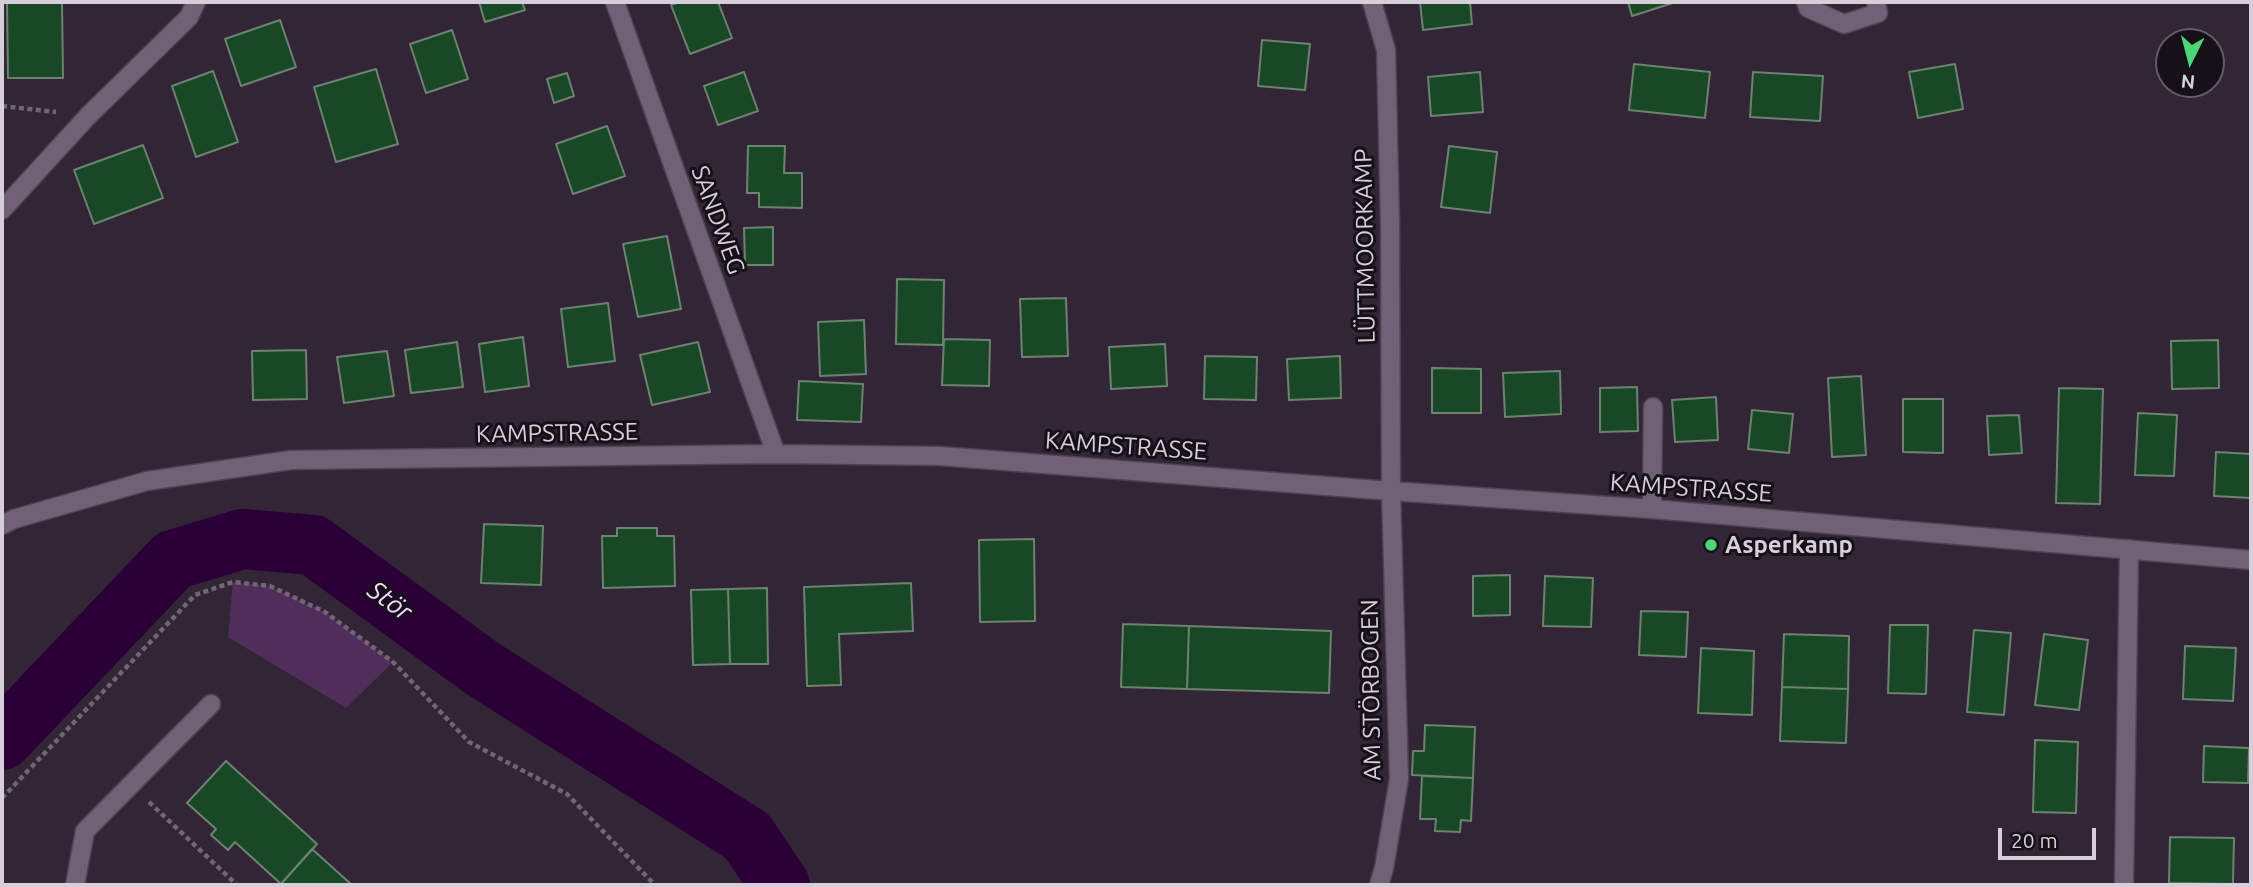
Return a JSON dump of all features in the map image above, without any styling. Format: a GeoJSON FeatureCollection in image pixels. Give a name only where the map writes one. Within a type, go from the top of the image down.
{"type":"FeatureCollection","features":[{"type":"Feature","properties":{"kind":"street"},"geometry":{"type":"LineString","coordinates":[[2,210],[88,116],[189,17],[196,2]]}},
{"type":"Feature","properties":{"kind":"street","name":"SANDWEG"},"geometry":{"type":"LineString","coordinates":[[615,2],[776,454]]}},
{"type":"Feature","properties":{"kind":"street","name":"LÜTTMOORKAMP"},"geometry":{"type":"LineString","coordinates":[[1372,2],[1386,50],[1391,491]]}},
{"type":"Feature","properties":{"kind":"street"},"geometry":{"type":"LineString","coordinates":[[1806,2],[1808,8],[1844,24],[1878,13],[1875,2]]}},
{"type":"Feature","properties":{"kind":"street"},"geometry":{"type":"LineString","coordinates":[[1651,509],[1653,407]]}},
{"type":"Feature","properties":{"kind":"street","name":"KAMPSTRASSE"},"geometry":{"type":"LineString","coordinates":[[2,525],[14,519],[147,481],[291,460],[776,454],[940,456],[1651,509],[2251,560]]}},
{"type":"Feature","properties":{"kind":"street","name":"AM STÖRBOGEN"},"geometry":{"type":"LineString","coordinates":[[1379,885],[1399,779],[1391,491]]}},
{"type":"Feature","properties":{"kind":"street"},"geometry":{"type":"LineString","coordinates":[[2124,885],[2129,548]]}},
{"type":"Feature","properties":{"kind":"street"},"geometry":{"type":"LineString","coordinates":[[75,885],[85,831],[211,704]]}},
{"type":"Feature","properties":{"kind":"path"},"geometry":{"type":"LineString","coordinates":[[2,106],[88,116]]}},
{"type":"Feature","properties":{"kind":"path"},"geometry":{"type":"LineString","coordinates":[[2,798],[195,595],[233,582],[270,586],[325,612],[393,662],[468,742],[567,794],[655,885]]}},
{"type":"Feature","properties":{"kind":"path"},"geometry":{"type":"LineString","coordinates":[[131,785],[237,885]]}},
{"type":"Feature","properties":{"kind":"shaded area"},"geometry":{"type":"Polygon","coordinates":[[[233,582],[270,586],[325,612],[393,662],[346,708],[228,637],[233,582]]]}},
{"type":"Feature","properties":{"kind":"building"},"geometry":{"type":"Polygon","coordinates":[[[7,2],[62,2],[63,78],[8,78],[7,2]]]}},
{"type":"Feature","properties":{"kind":"building"},"geometry":{"type":"Polygon","coordinates":[[[479,2],[522,2],[525,10],[485,22],[479,2]]]}},
{"type":"Feature","properties":{"kind":"building"},"geometry":{"type":"Polygon","coordinates":[[[679,2],[718,2],[732,38],[690,54],[671,5],[679,2]]]}},
{"type":"Feature","properties":{"kind":"building"},"geometry":{"type":"Polygon","coordinates":[[[1420,2],[1470,2],[1472,24],[1423,30],[1420,2]]]}},
{"type":"Feature","properties":{"kind":"building"},"geometry":{"type":"Polygon","coordinates":[[[1628,2],[1676,2],[1632,16],[1628,2]]]}},
{"type":"Feature","properties":{"kind":"building"},"geometry":{"type":"Polygon","coordinates":[[[280,20],[296,67],[241,86],[225,39],[280,20]]]}},
{"type":"Feature","properties":{"kind":"building"},"geometry":{"type":"Polygon","coordinates":[[[452,30],[468,79],[426,93],[410,44],[452,30]]]}},
{"type":"Feature","properties":{"kind":"building"},"geometry":{"type":"Polygon","coordinates":[[[1262,40],[1310,44],[1305,90],[1258,86],[1262,40]]]}},
{"type":"Feature","properties":{"kind":"building"},"geometry":{"type":"Polygon","coordinates":[[[1634,64],[1710,72],[1705,118],[1629,110],[1634,64]]]}},
{"type":"Feature","properties":{"kind":"building"},"geometry":{"type":"Polygon","coordinates":[[[1955,64],[1963,109],[1918,118],[1909,72],[1955,64]]]}},
{"type":"Feature","properties":{"kind":"building"},"geometry":{"type":"Polygon","coordinates":[[[376,69],[398,144],[336,162],[314,87],[376,69]]]}},
{"type":"Feature","properties":{"kind":"building"},"geometry":{"type":"Polygon","coordinates":[[[213,71],[238,142],[196,157],[172,86],[213,71]]]}},
{"type":"Feature","properties":{"kind":"building"},"geometry":{"type":"Polygon","coordinates":[[[744,72],[758,111],[718,125],[704,86],[744,72]]]}},
{"type":"Feature","properties":{"kind":"building"},"geometry":{"type":"Polygon","coordinates":[[[1480,72],[1483,112],[1431,116],[1428,77],[1480,72]]]}},
{"type":"Feature","properties":{"kind":"building"},"geometry":{"type":"Polygon","coordinates":[[[1753,72],[1823,76],[1820,121],[1750,117],[1753,72]]]}},
{"type":"Feature","properties":{"kind":"building"},"geometry":{"type":"Polygon","coordinates":[[[567,73],[574,96],[554,103],[547,79],[567,73]]]}},
{"type":"Feature","properties":{"kind":"building"},"geometry":{"type":"Polygon","coordinates":[[[607,126],[625,176],[573,194],[556,144],[607,126]]]}},
{"type":"Feature","properties":{"kind":"building"},"geometry":{"type":"Polygon","coordinates":[[[143,145],[163,198],[94,224],[74,170],[143,145]]]}},
{"type":"Feature","properties":{"kind":"building"},"geometry":{"type":"Polygon","coordinates":[[[748,146],[785,146],[784,173],[802,173],[802,208],[759,207],[759,193],[747,193],[748,146]]]}},
{"type":"Feature","properties":{"kind":"building"},"geometry":{"type":"Polygon","coordinates":[[[1449,146],[1497,152],[1490,213],[1441,207],[1449,146]]]}},
{"type":"Feature","properties":{"kind":"building"},"geometry":{"type":"Polygon","coordinates":[[[773,227],[773,265],[745,265],[744,228],[773,227]]]}},
{"type":"Feature","properties":{"kind":"building"},"geometry":{"type":"Polygon","coordinates":[[[667,236],[681,309],[638,317],[623,244],[667,236]]]}},
{"type":"Feature","properties":{"kind":"building"},"geometry":{"type":"Polygon","coordinates":[[[897,279],[944,280],[943,345],[896,344],[897,279]]]}},
{"type":"Feature","properties":{"kind":"building"},"geometry":{"type":"Polygon","coordinates":[[[1066,298],[1068,356],[1022,357],[1020,299],[1066,298]]]}},
{"type":"Feature","properties":{"kind":"building"},"geometry":{"type":"Polygon","coordinates":[[[608,303],[615,361],[568,367],[561,309],[608,303]]]}},
{"type":"Feature","properties":{"kind":"building"},"geometry":{"type":"Polygon","coordinates":[[[864,320],[866,374],[820,376],[818,322],[864,320]]]}},
{"type":"Feature","properties":{"kind":"building"},"geometry":{"type":"Polygon","coordinates":[[[523,337],[529,386],[485,392],[479,344],[523,337]]]}},
{"type":"Feature","properties":{"kind":"building"},"geometry":{"type":"Polygon","coordinates":[[[944,339],[990,340],[989,386],[942,385],[944,339]]]}},
{"type":"Feature","properties":{"kind":"building"},"geometry":{"type":"Polygon","coordinates":[[[2218,340],[2219,388],[2172,389],[2171,341],[2218,340]]]}},
{"type":"Feature","properties":{"kind":"building"},"geometry":{"type":"Polygon","coordinates":[[[457,342],[463,387],[411,393],[405,350],[457,342]]]}},
{"type":"Feature","properties":{"kind":"building"},"geometry":{"type":"Polygon","coordinates":[[[698,342],[710,392],[652,405],[640,355],[698,342]]]}},
{"type":"Feature","properties":{"kind":"building"},"geometry":{"type":"Polygon","coordinates":[[[1165,344],[1167,386],[1111,389],[1109,347],[1165,344]]]}},
{"type":"Feature","properties":{"kind":"building"},"geometry":{"type":"Polygon","coordinates":[[[306,350],[307,399],[253,400],[252,351],[306,350]]]}},
{"type":"Feature","properties":{"kind":"building"},"geometry":{"type":"Polygon","coordinates":[[[387,351],[394,396],[344,403],[337,357],[387,351]]]}},
{"type":"Feature","properties":{"kind":"building"},"geometry":{"type":"Polygon","coordinates":[[[1205,356],[1257,357],[1256,400],[1204,399],[1205,356]]]}},
{"type":"Feature","properties":{"kind":"building"},"geometry":{"type":"Polygon","coordinates":[[[1340,356],[1341,398],[1289,400],[1287,359],[1340,356]]]}},
{"type":"Feature","properties":{"kind":"building"},"geometry":{"type":"Polygon","coordinates":[[[1432,368],[1481,369],[1481,413],[1432,413],[1432,368]]]}},
{"type":"Feature","properties":{"kind":"building"},"geometry":{"type":"Polygon","coordinates":[[[1560,371],[1561,414],[1505,417],[1503,373],[1560,371]]]}},
{"type":"Feature","properties":{"kind":"building"},"geometry":{"type":"Polygon","coordinates":[[[1861,376],[1866,455],[1832,457],[1828,378],[1861,376]]]}},
{"type":"Feature","properties":{"kind":"building"},"geometry":{"type":"Polygon","coordinates":[[[799,381],[863,384],[861,422],[797,420],[799,381]]]}},
{"type":"Feature","properties":{"kind":"building"},"geometry":{"type":"Polygon","coordinates":[[[1637,387],[1638,431],[1600,432],[1600,388],[1637,387]]]}},
{"type":"Feature","properties":{"kind":"building"},"geometry":{"type":"Polygon","coordinates":[[[2059,388],[2103,389],[2100,504],[2056,503],[2059,388]]]}},
{"type":"Feature","properties":{"kind":"building"},"geometry":{"type":"Polygon","coordinates":[[[1716,397],[1718,440],[1675,442],[1672,400],[1716,397]]]}},
{"type":"Feature","properties":{"kind":"building"},"geometry":{"type":"Polygon","coordinates":[[[1903,399],[1943,399],[1943,453],[1903,452],[1903,399]]]}},
{"type":"Feature","properties":{"kind":"building"},"geometry":{"type":"Polygon","coordinates":[[[1752,410],[1793,414],[1789,453],[1748,449],[1752,410]]]}},
{"type":"Feature","properties":{"kind":"building"},"geometry":{"type":"Polygon","coordinates":[[[2138,413],[2177,415],[2174,476],[2135,475],[2138,413]]]}},
{"type":"Feature","properties":{"kind":"building"},"geometry":{"type":"Polygon","coordinates":[[[2019,415],[2022,453],[1989,455],[1987,416],[2019,415]]]}},
{"type":"Feature","properties":{"kind":"building"},"geometry":{"type":"Polygon","coordinates":[[[2216,452],[2251,454],[2251,498],[2214,496],[2216,452]]]}},
{"type":"Feature","properties":{"kind":"building"},"geometry":{"type":"Polygon","coordinates":[[[484,524],[543,526],[541,585],[481,583],[484,524]]]}},
{"type":"Feature","properties":{"kind":"building"},"geometry":{"type":"Polygon","coordinates":[[[617,528],[657,528],[657,536],[674,536],[675,586],[603,588],[602,536],[617,536],[617,528]]]}},
{"type":"Feature","properties":{"kind":"building"},"geometry":{"type":"Polygon","coordinates":[[[1034,539],[1035,621],[980,622],[979,540],[1034,539]]]}},
{"type":"Feature","properties":{"kind":"building"},"geometry":{"type":"Polygon","coordinates":[[[1510,575],[1510,615],[1473,616],[1473,576],[1510,575]]]}},
{"type":"Feature","properties":{"kind":"building"},"geometry":{"type":"Polygon","coordinates":[[[1545,576],[1593,578],[1591,627],[1543,626],[1545,576]]]}},
{"type":"Feature","properties":{"kind":"building"},"geometry":{"type":"Polygon","coordinates":[[[911,583],[913,631],[839,634],[841,685],[807,686],[804,587],[911,583]]]}},
{"type":"Feature","properties":{"kind":"building"},"geometry":{"type":"Polygon","coordinates":[[[767,588],[768,664],[730,664],[728,589],[767,588]]]}},
{"type":"Feature","properties":{"kind":"building"},"geometry":{"type":"Polygon","coordinates":[[[728,589],[730,664],[693,665],[691,590],[728,589]]]}},
{"type":"Feature","properties":{"kind":"building"},"geometry":{"type":"Polygon","coordinates":[[[1641,611],[1688,612],[1686,657],[1639,655],[1641,611]]]}},
{"type":"Feature","properties":{"kind":"building"},"geometry":{"type":"Polygon","coordinates":[[[1123,624],[1189,626],[1187,689],[1121,687],[1123,624]]]}},
{"type":"Feature","properties":{"kind":"building"},"geometry":{"type":"Polygon","coordinates":[[[1890,625],[1928,625],[1926,694],[1888,693],[1890,625]]]}},
{"type":"Feature","properties":{"kind":"building"},"geometry":{"type":"Polygon","coordinates":[[[1189,626],[1331,631],[1329,693],[1187,689],[1189,626]]]}},
{"type":"Feature","properties":{"kind":"building"},"geometry":{"type":"Polygon","coordinates":[[[1974,630],[2011,633],[2004,715],[1967,712],[1974,630]]]}},
{"type":"Feature","properties":{"kind":"building"},"geometry":{"type":"Polygon","coordinates":[[[1784,634],[1849,636],[1848,689],[1782,687],[1784,634]]]}},
{"type":"Feature","properties":{"kind":"building"},"geometry":{"type":"Polygon","coordinates":[[[2044,634],[2088,640],[2079,710],[2035,705],[2044,634]]]}},
{"type":"Feature","properties":{"kind":"building"},"geometry":{"type":"Polygon","coordinates":[[[2185,646],[2236,648],[2233,701],[2183,699],[2185,646]]]}},
{"type":"Feature","properties":{"kind":"building"},"geometry":{"type":"Polygon","coordinates":[[[1701,648],[1754,651],[1752,715],[1698,713],[1701,648]]]}},
{"type":"Feature","properties":{"kind":"building"},"geometry":{"type":"Polygon","coordinates":[[[1782,687],[1848,689],[1846,743],[1780,741],[1782,687]]]}},
{"type":"Feature","properties":{"kind":"building"},"geometry":{"type":"Polygon","coordinates":[[[1425,725],[1475,727],[1473,778],[1412,775],[1413,751],[1424,751],[1425,725]]]}},
{"type":"Feature","properties":{"kind":"building"},"geometry":{"type":"Polygon","coordinates":[[[2035,740],[2078,742],[2076,813],[2033,812],[2035,740]]]}},
{"type":"Feature","properties":{"kind":"building"},"geometry":{"type":"Polygon","coordinates":[[[2204,746],[2249,748],[2248,783],[2203,782],[2204,746]]]}},
{"type":"Feature","properties":{"kind":"building"},"geometry":{"type":"Polygon","coordinates":[[[226,761],[317,844],[281,884],[235,842],[228,850],[211,835],[216,829],[187,803],[226,761]]]}},
{"type":"Feature","properties":{"kind":"building"},"geometry":{"type":"Polygon","coordinates":[[[1422,776],[1473,778],[1471,821],[1461,820],[1460,832],[1435,831],[1436,819],[1420,819],[1422,776]]]}},
{"type":"Feature","properties":{"kind":"building"},"geometry":{"type":"Polygon","coordinates":[[[2170,837],[2234,838],[2233,884],[2169,883],[2170,837]]]}},
{"type":"Feature","properties":{"kind":"building"},"geometry":{"type":"Polygon","coordinates":[[[312,849],[352,885],[280,885],[312,849]]]}},
{"type":"Feature","properties":{"kind":"waterway","name":"Stör"},"geometry":{"type":"LineString","coordinates":[[2,740],[173,560],[242,539],[313,545],[483,669],[747,836],[780,885]]}},
{"type":"Feature","properties":{"kind":"place","name":"Asperkamp"},"geometry":{"type":"Point","coordinates":[1711,545]}}]}
